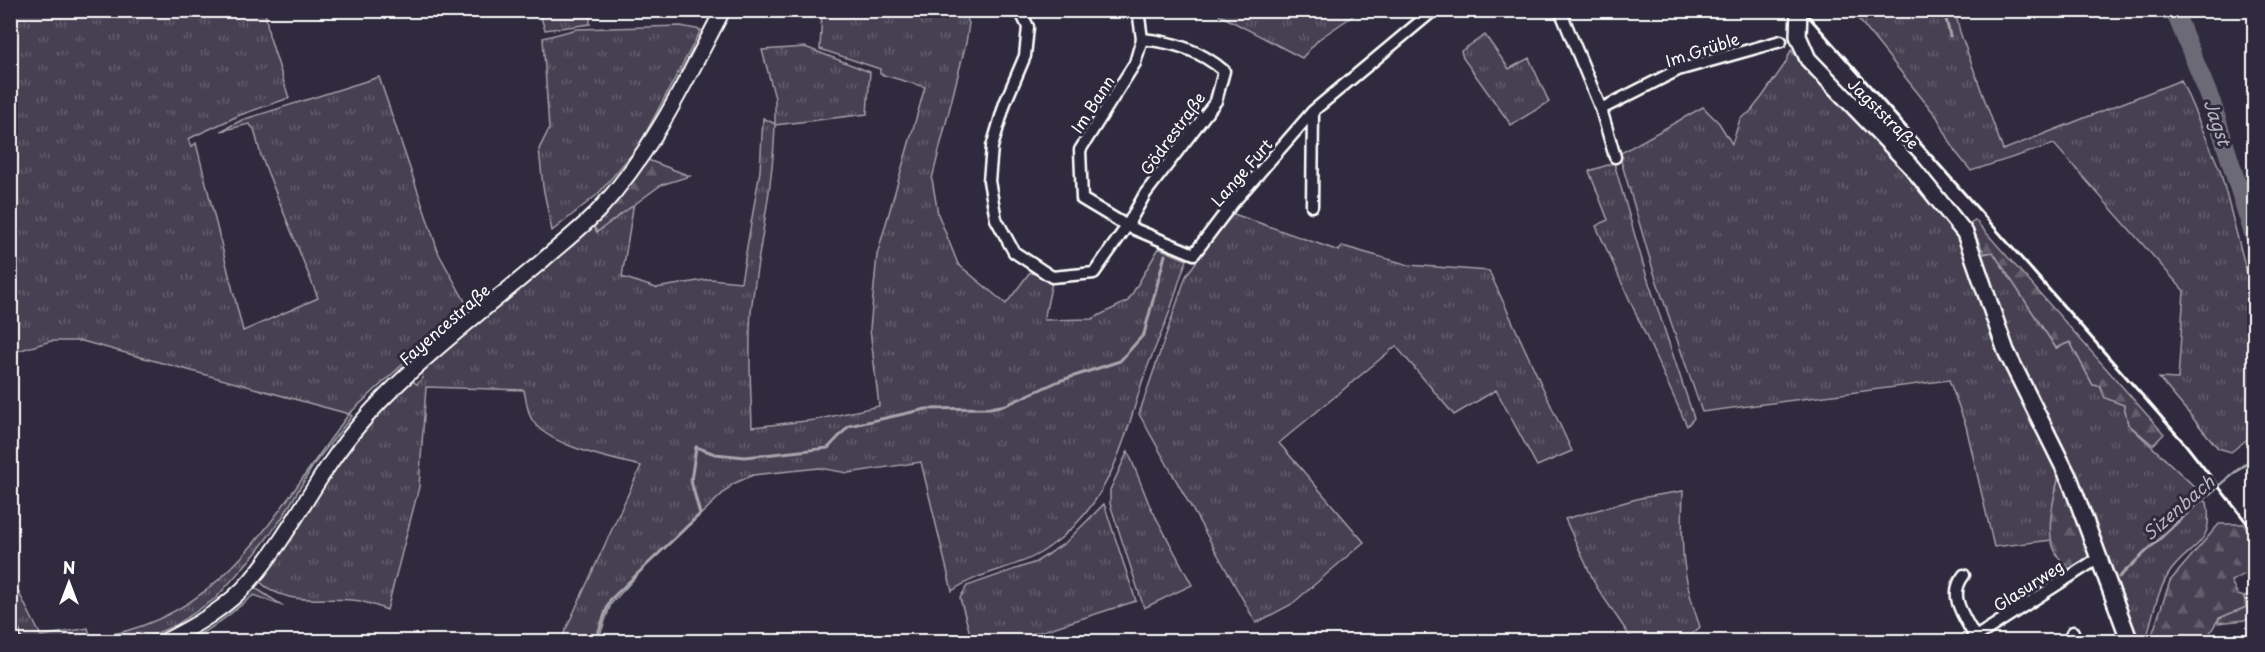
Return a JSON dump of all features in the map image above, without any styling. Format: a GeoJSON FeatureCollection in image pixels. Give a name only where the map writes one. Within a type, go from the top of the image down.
{"type":"FeatureCollection","features":[{"type":"Feature","properties":{"kind":"main road","name":"Jagststraße"},"geometry":{"type":"LineString","coordinates":[[1799,10],[1798,36],[1808,59],[1935,192],[1965,234],[2006,351],[2070,480],[2097,559],[2130,642]]}},
{"type":"Feature","properties":{"kind":"street","name":"Fayencestraße"},"geometry":{"type":"LineString","coordinates":[[163,642],[193,627],[221,608],[251,581],[282,538],[317,479],[360,423],[418,367],[598,211],[637,166],[723,10]]}},
{"type":"Feature","properties":{"kind":"street"},"geometry":{"type":"LineString","coordinates":[[1020,10],[1028,27],[1025,56],[1005,103],[992,147],[989,181],[996,219],[1014,252],[1052,277],[1094,273],[1127,226]]}},
{"type":"Feature","properties":{"kind":"street","name":"Im Bann"},"geometry":{"type":"LineString","coordinates":[[1137,10],[1142,39],[1135,63],[1080,150],[1082,199],[1127,226],[1194,254]]}},
{"type":"Feature","properties":{"kind":"street","name":"Lange Furt"},"geometry":{"type":"LineString","coordinates":[[1194,254],[1232,204],[1313,111],[1434,10]]}},
{"type":"Feature","properties":{"kind":"street"},"geometry":{"type":"LineString","coordinates":[[1560,10],[1602,108],[1615,157]]}},
{"type":"Feature","properties":{"kind":"street","name":"Gödrestraße"},"geometry":{"type":"LineString","coordinates":[[1127,226],[1145,194],[1216,101],[1224,70],[1196,52],[1164,41],[1142,39]]}},
{"type":"Feature","properties":{"kind":"street","name":"Im Grüble"},"geometry":{"type":"LineString","coordinates":[[1602,108],[1678,70],[1781,41]]}},
{"type":"Feature","properties":{"kind":"street"},"geometry":{"type":"LineString","coordinates":[[1312,206],[1313,111]]}},
{"type":"Feature","properties":{"kind":"street","name":"Glasurweg"},"geometry":{"type":"LineString","coordinates":[[1964,575],[1957,584],[1956,599],[1971,639],[2097,559]]}},
{"type":"Feature","properties":{"kind":"street"},"geometry":{"type":"LineString","coordinates":[[10,619],[15,642]]}},
{"type":"Feature","properties":{"kind":"green space"},"geometry":{"type":"Polygon","coordinates":[[[11,11],[265,11],[269,35],[289,98],[240,115],[188,139],[191,147],[196,143],[243,331],[318,298],[261,156],[254,129],[249,124],[221,131],[242,120],[379,77],[439,254],[467,305],[349,414],[82,341],[51,341],[11,353],[11,11]]]}},
{"type":"Feature","properties":{"kind":"green space"},"geometry":{"type":"Polygon","coordinates":[[[539,11],[590,11],[590,24],[545,30],[539,11]]]}},
{"type":"Feature","properties":{"kind":"green space"},"geometry":{"type":"Polygon","coordinates":[[[822,11],[963,11],[969,23],[966,43],[932,179],[938,214],[958,264],[1006,304],[1030,272],[1052,282],[1044,320],[1092,319],[1128,301],[1159,248],[1187,260],[1109,477],[1098,497],[1068,532],[1037,555],[975,578],[952,591],[921,462],[848,473],[819,468],[753,475],[733,484],[643,569],[611,604],[598,641],[533,641],[535,636],[561,640],[641,466],[581,450],[550,436],[531,418],[524,390],[426,387],[419,487],[387,610],[360,601],[306,599],[281,595],[258,580],[326,474],[364,426],[410,380],[417,384],[423,378],[421,370],[592,223],[597,232],[634,202],[622,277],[656,288],[710,279],[741,282],[760,171],[763,118],[775,124],[775,98],[762,50],[805,47],[870,72],[867,114],[775,125],[774,149],[751,312],[752,427],[815,420],[879,406],[870,329],[877,255],[925,87],[880,74],[880,69],[820,49],[822,11]]]}},
{"type":"Feature","properties":{"kind":"green space"},"geometry":{"type":"Polygon","coordinates":[[[1212,11],[1360,11],[1319,39],[1302,58],[1212,11]]]}},
{"type":"Feature","properties":{"kind":"green space"},"geometry":{"type":"Polygon","coordinates":[[[1852,11],[1955,11],[1960,32],[2003,150],[2181,80],[2220,170],[2254,300],[2254,434],[2231,452],[2218,448],[2159,378],[2178,379],[2184,291],[2054,144],[1971,171],[1955,151],[1937,117],[1852,11]]]}},
{"type":"Feature","properties":{"kind":"green space"},"geometry":{"type":"Polygon","coordinates":[[[681,26],[701,30],[638,147],[598,194],[552,231],[543,187],[539,149],[549,129],[543,38],[577,29],[681,26]]]}},
{"type":"Feature","properties":{"kind":"green space"},"geometry":{"type":"Polygon","coordinates":[[[1485,35],[1509,69],[1529,58],[1549,102],[1511,125],[1463,58],[1461,51],[1485,35]]]}},
{"type":"Feature","properties":{"kind":"green space"},"geometry":{"type":"Polygon","coordinates":[[[1791,50],[1930,197],[1958,238],[1977,281],[1996,345],[2010,378],[2048,447],[2059,476],[2052,510],[2052,540],[1994,547],[1966,426],[1949,380],[1702,412],[1654,273],[1619,154],[1703,107],[1719,123],[1732,144],[1740,119],[1750,112],[1762,97],[1785,64],[1791,50]]]}},
{"type":"Feature","properties":{"kind":"green space"},"geometry":{"type":"Polygon","coordinates":[[[648,160],[690,176],[661,185],[597,232],[592,223],[622,194],[648,160]]]}},
{"type":"Feature","properties":{"kind":"green space"},"geometry":{"type":"Polygon","coordinates":[[[1614,163],[1646,274],[1694,418],[1687,426],[1596,226],[1608,220],[1589,171],[1614,163]]]}},
{"type":"Feature","properties":{"kind":"green space"},"geometry":{"type":"Polygon","coordinates":[[[2254,172],[2254,221],[2244,185],[2254,172]]]}},
{"type":"Feature","properties":{"kind":"green space"},"geometry":{"type":"Polygon","coordinates":[[[1231,213],[1339,251],[1342,246],[1409,265],[1489,271],[1572,451],[1537,466],[1496,390],[1454,415],[1396,346],[1279,443],[1364,542],[1292,604],[1256,623],[1139,414],[1186,276],[1231,213]]]}},
{"type":"Feature","properties":{"kind":"green space"},"geometry":{"type":"Polygon","coordinates":[[[1975,220],[2164,434],[2153,445],[2128,424],[2124,405],[2105,398],[2100,386],[2093,385],[2070,342],[2056,348],[1993,252],[1984,253],[1970,223],[1975,220]]]}},
{"type":"Feature","properties":{"kind":"green space"},"geometry":{"type":"Polygon","coordinates":[[[1993,252],[2056,348],[2070,342],[2093,385],[2100,386],[2106,398],[2124,405],[2128,424],[2201,493],[2203,501],[2207,502],[2207,529],[2198,544],[2168,575],[2157,599],[2146,641],[2134,641],[2009,342],[1979,255],[1993,252]]]}},
{"type":"Feature","properties":{"kind":"green space"},"geometry":{"type":"Polygon","coordinates":[[[349,414],[352,416],[314,464],[282,518],[255,554],[216,598],[176,625],[138,641],[20,641],[11,612],[10,583],[19,593],[41,636],[88,628],[91,638],[138,627],[178,609],[212,585],[242,556],[270,523],[349,414]]]}},
{"type":"Feature","properties":{"kind":"green space"},"geometry":{"type":"Polygon","coordinates":[[[1128,451],[1149,504],[1192,585],[1144,608],[1110,504],[1110,490],[1128,451]]]}},
{"type":"Feature","properties":{"kind":"green space"},"geometry":{"type":"Polygon","coordinates":[[[2064,475],[2093,558],[2072,571],[2057,556],[2052,545],[2050,525],[2059,476],[2064,475]]]}},
{"type":"Feature","properties":{"kind":"green space"},"geometry":{"type":"Polygon","coordinates":[[[1683,491],[1684,560],[1689,591],[1700,627],[1684,641],[1633,641],[1596,586],[1565,519],[1640,498],[1683,491]]]}},
{"type":"Feature","properties":{"kind":"green space"},"geometry":{"type":"Polygon","coordinates":[[[1104,504],[1136,601],[1012,641],[972,641],[960,598],[967,586],[1036,562],[1065,543],[1104,504]]]}},
{"type":"Feature","properties":{"kind":"green space"},"geometry":{"type":"Polygon","coordinates":[[[2219,524],[2244,524],[2254,541],[2254,578],[2251,571],[2231,581],[2238,595],[2244,597],[2246,607],[2219,618],[2205,641],[2150,641],[2170,581],[2219,524]]]}},
{"type":"Feature","properties":{"kind":"green space"},"geometry":{"type":"Polygon","coordinates":[[[249,589],[257,589],[283,606],[254,595],[226,618],[195,637],[172,642],[249,589]]]}},
{"type":"Feature","properties":{"kind":"green space"},"geometry":{"type":"Polygon","coordinates":[[[2254,591],[2254,619],[2218,623],[2219,618],[2246,607],[2244,597],[2254,591]]]}},
{"type":"Feature","properties":{"kind":"waterway"},"geometry":{"type":"LineString","coordinates":[[1944,10],[1950,36]]}},
{"type":"Feature","properties":{"kind":"waterway","name":"Jagst"},"geometry":{"type":"LineString","coordinates":[[2174,10],[2212,103],[2254,237]]}},
{"type":"Feature","properties":{"kind":"waterway"},"geometry":{"type":"LineString","coordinates":[[595,642],[610,600],[700,514],[691,481],[696,447],[715,454],[745,457],[828,448],[849,426],[926,409],[990,408],[1006,405],[1059,381],[1120,361],[1144,334],[1165,255]]}},
{"type":"Feature","properties":{"kind":"waterway","name":"Sizenbach"},"geometry":{"type":"LineString","coordinates":[[2119,577],[2199,502],[2254,457]]}},
{"type":"Feature","properties":{"kind":"railway"},"geometry":{"type":"LineString","coordinates":[[1803,10],[2186,445],[2254,532]]}}]}
